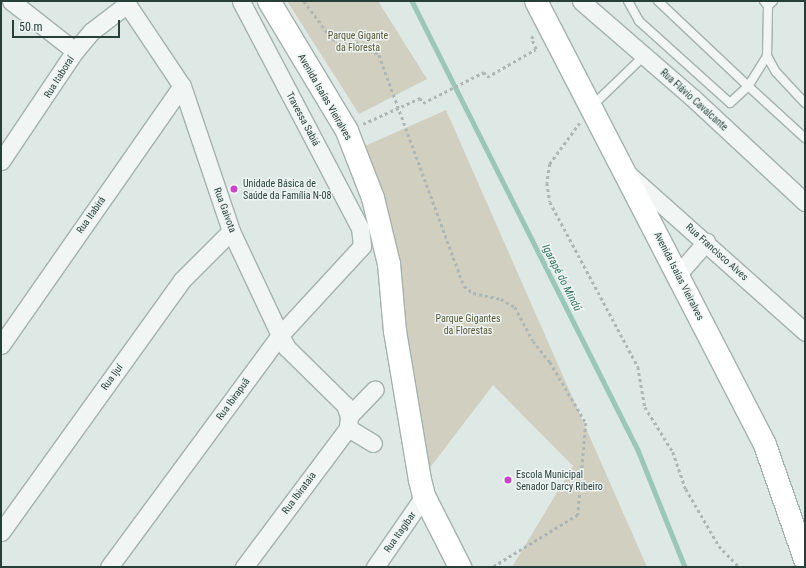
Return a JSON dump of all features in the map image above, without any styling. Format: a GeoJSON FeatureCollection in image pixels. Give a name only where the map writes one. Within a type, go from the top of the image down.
{"type":"FeatureCollection","features":[{"type":"Feature","properties":{"kind":"main road","name":"Avenida Isaías Vieiralves"},"geometry":{"type":"LineString","coordinates":[[269,1],[347,131],[373,198],[389,264],[396,339],[424,496],[460,567]]}},
{"type":"Feature","properties":{"kind":"main road","name":"Avenida Isaías Vieiralves"},"geometry":{"type":"LineString","coordinates":[[536,1],[628,174],[765,445],[805,559]]}},
{"type":"Feature","properties":{"kind":"street"},"geometry":{"type":"LineString","coordinates":[[11,1],[75,51]]}},
{"type":"Feature","properties":{"kind":"street","name":"Travessa Sabiá"},"geometry":{"type":"LineString","coordinates":[[241,1],[363,238]]}},
{"type":"Feature","properties":{"kind":"street","name":"Rua Flávio Cavalcante"},"geometry":{"type":"LineString","coordinates":[[581,1],[644,55],[805,202]]}},
{"type":"Feature","properties":{"kind":"street","name":"Rua Itaboraí"},"geometry":{"type":"LineString","coordinates":[[1,161],[75,51],[92,31],[126,2]]}},
{"type":"Feature","properties":{"kind":"street","name":"Rua Gaivota"},"geometry":{"type":"LineString","coordinates":[[126,2],[182,86],[231,231],[287,348],[373,443]]}},
{"type":"Feature","properties":{"kind":"street","name":"Rua Itabirá"},"geometry":{"type":"LineString","coordinates":[[1,345],[182,86]]}},
{"type":"Feature","properties":{"kind":"street","name":"Rua Francisco Alves"},"geometry":{"type":"LineString","coordinates":[[628,174],[706,242],[805,332]]}},
{"type":"Feature","properties":{"kind":"street","name":"Rua Ijuí"},"geometry":{"type":"LineString","coordinates":[[1,532],[182,280],[231,231]]}},
{"type":"Feature","properties":{"kind":"street","name":"Rua Ibirapuã"},"geometry":{"type":"LineString","coordinates":[[110,567],[280,335],[359,251],[363,238]]}},
{"type":"Feature","properties":{"kind":"street"},"geometry":{"type":"LineString","coordinates":[[678,274],[706,242]]}},
{"type":"Feature","properties":{"kind":"street","name":"Rua Ibirataia"},"geometry":{"type":"LineString","coordinates":[[244,567],[347,416],[375,389]]}},
{"type":"Feature","properties":{"kind":"street","name":"Rua Itagibar"},"geometry":{"type":"LineString","coordinates":[[375,567],[424,496]]}},
{"type":"Feature","properties":{"kind":"lane"},"geometry":{"type":"LineString","coordinates":[[628,1],[639,21],[730,103],[748,86],[767,56]]}},
{"type":"Feature","properties":{"kind":"lane"},"geometry":{"type":"LineString","coordinates":[[658,1],[805,138]]}},
{"type":"Feature","properties":{"kind":"lane"},"geometry":{"type":"LineString","coordinates":[[768,3],[767,56],[776,72],[805,102]]}},
{"type":"Feature","properties":{"kind":"lane"},"geometry":{"type":"LineString","coordinates":[[592,106],[644,55]]}},
{"type":"Feature","properties":{"kind":"path"},"geometry":{"type":"LineString","coordinates":[[304,1],[332,39],[366,44],[380,55],[464,286],[473,293],[501,299],[515,307],[533,341],[550,362],[586,423],[578,515],[494,567]]}},
{"type":"Feature","properties":{"kind":"path"},"geometry":{"type":"LineString","coordinates":[[347,131],[420,98],[423,103],[484,72],[487,77],[536,49],[531,38],[551,27]]}},
{"type":"Feature","properties":{"kind":"path"},"geometry":{"type":"LineString","coordinates":[[592,106],[550,164],[547,183],[550,202],[638,367],[645,407],[673,452],[686,489],[719,546],[739,567]]}},
{"type":"Feature","properties":{"kind":"green space","name":"Parque Gigante da Floresta"},"geometry":{"type":"Polygon","coordinates":[[[287,1],[378,1],[427,79],[359,114],[287,1]]]}},
{"type":"Feature","properties":{"kind":"green space","name":"Parque Gigantes da Florestas"},"geometry":{"type":"Polygon","coordinates":[[[446,110],[647,567],[512,567],[573,466],[493,385],[429,469],[365,146],[446,110]]]}},
{"type":"Feature","properties":{"kind":"waterway","name":"Igarapé do Mindú"},"geometry":{"type":"LineString","coordinates":[[412,1],[638,450],[685,567]]}},
{"type":"Feature","properties":{"kind":"place","name":"Unidade Básica de Saúde da Família N-08"},"geometry":{"type":"Point","coordinates":[234,189]}},
{"type":"Feature","properties":{"kind":"place","name":"Escola Municipal Senador Darcy Ribeiro"},"geometry":{"type":"Point","coordinates":[508,480]}}]}
